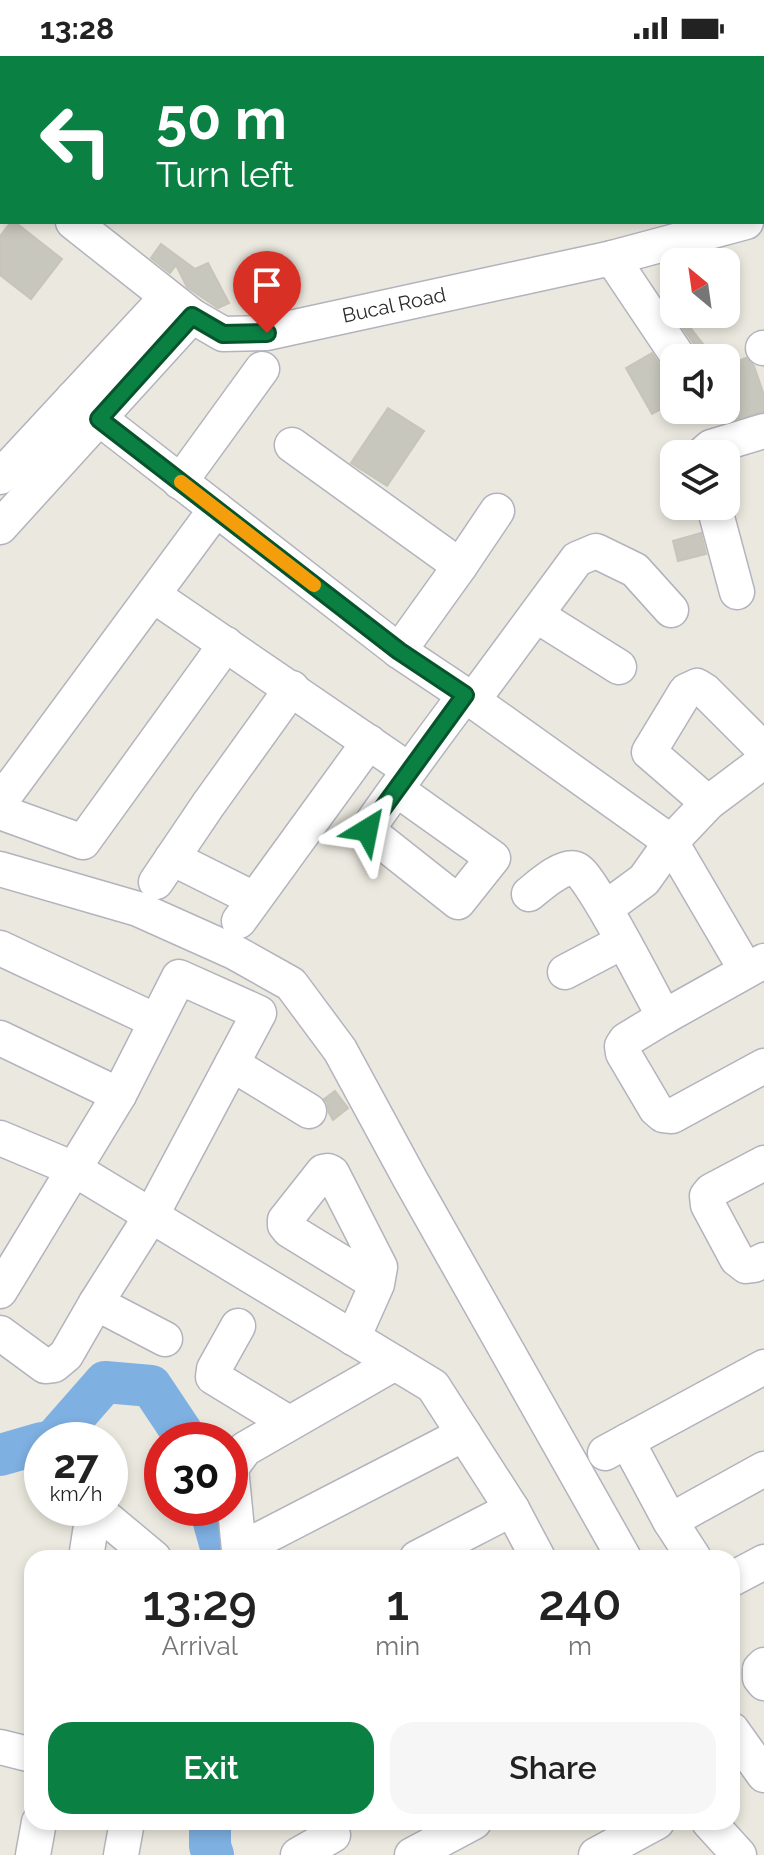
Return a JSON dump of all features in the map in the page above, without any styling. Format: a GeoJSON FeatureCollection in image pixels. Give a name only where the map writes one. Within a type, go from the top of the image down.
{"type":"FeatureCollection","features":[{"type":"Feature","properties":{"kind":"street","name":"Bucal Road"},"geometry":{"type":"LineString","coordinates":[[76,224],[179,306],[223,334],[267,333],[612,258],[739,224]]}},
{"type":"Feature","properties":{"kind":"street"},"geometry":{"type":"LineString","coordinates":[[612,258],[670,344]]}},
{"type":"Feature","properties":{"kind":"street"},"geometry":{"type":"LineString","coordinates":[[7,506],[86,408],[179,306]]}},
{"type":"Feature","properties":{"kind":"street"},"geometry":{"type":"LineString","coordinates":[[180,482],[262,369]]}},
{"type":"Feature","properties":{"kind":"street"},"geometry":{"type":"LineString","coordinates":[[0,477],[86,408]]}},
{"type":"Feature","properties":{"kind":"street"},"geometry":{"type":"LineString","coordinates":[[86,408],[399,651],[671,842],[755,965],[626,1040],[622,1046],[623,1053],[656,1109],[663,1115],[672,1116],[764,1066]]}},
{"type":"Feature","properties":{"kind":"street"},"geometry":{"type":"LineString","coordinates":[[734,440],[764,431]]}},
{"type":"Feature","properties":{"kind":"street"},"geometry":{"type":"LineString","coordinates":[[292,445],[460,566]]}},
{"type":"Feature","properties":{"kind":"street"},"geometry":{"type":"LineString","coordinates":[[0,802],[216,509]]}},
{"type":"Feature","properties":{"kind":"street"},"geometry":{"type":"LineString","coordinates":[[399,651],[497,511]]}},
{"type":"Feature","properties":{"kind":"street"},"geometry":{"type":"LineString","coordinates":[[718,520],[737,592]]}},
{"type":"Feature","properties":{"kind":"street"},"geometry":{"type":"LineString","coordinates":[[153,595],[369,742],[403,779],[536,615],[577,559],[596,551],[635,570],[671,610]]}},
{"type":"Feature","properties":{"kind":"street"},"geometry":{"type":"LineString","coordinates":[[536,615],[619,667]]}},
{"type":"Feature","properties":{"kind":"street"},"geometry":{"type":"LineString","coordinates":[[0,812],[83,842],[226,644]]}},
{"type":"Feature","properties":{"kind":"street"},"geometry":{"type":"LineString","coordinates":[[708,803],[649,752],[686,691],[697,686],[705,691],[764,750]]}},
{"type":"Feature","properties":{"kind":"street"},"geometry":{"type":"LineString","coordinates":[[292,688],[164,870],[247,910],[369,742]]}},
{"type":"Feature","properties":{"kind":"street"},"geometry":{"type":"LineString","coordinates":[[606,908],[644,880],[671,842],[708,803],[764,761]]}},
{"type":"Feature","properties":{"kind":"street"},"geometry":{"type":"LineString","coordinates":[[0,869],[138,909],[234,952],[291,984],[340,1050],[619,1550]]}},
{"type":"Feature","properties":{"kind":"street"},"geometry":{"type":"LineString","coordinates":[[529,894],[564,870],[581,871],[606,908],[664,1017]]}},
{"type":"Feature","properties":{"kind":"street"},"geometry":{"type":"LineString","coordinates":[[565,972],[622,942]]}},
{"type":"Feature","properties":{"kind":"street"},"geometry":{"type":"LineString","coordinates":[[0,948],[156,1021]]}},
{"type":"Feature","properties":{"kind":"street"},"geometry":{"type":"LineString","coordinates":[[0,1291],[119,1095],[179,977],[259,1013],[151,1216],[66,1355],[54,1365],[45,1366],[0,1333]]}},
{"type":"Feature","properties":{"kind":"street"},"geometry":{"type":"LineString","coordinates":[[0,1038],[119,1095]]}},
{"type":"Feature","properties":{"kind":"street"},"geometry":{"type":"LineString","coordinates":[[232,1064],[309,1111]]}},
{"type":"Feature","properties":{"kind":"street"},"geometry":{"type":"LineString","coordinates":[[0,1138],[74,1169],[433,1386],[512,1509],[534,1550]]}},
{"type":"Feature","properties":{"kind":"street"},"geometry":{"type":"LineString","coordinates":[[764,1163],[707,1196],[708,1205],[737,1259],[746,1266],[764,1260]]}},
{"type":"Feature","properties":{"kind":"street"},"geometry":{"type":"LineString","coordinates":[[353,1338],[377,1284]]}},
{"type":"Feature","properties":{"kind":"street"},"geometry":{"type":"LineString","coordinates":[[96,1303],[165,1339]]}},
{"type":"Feature","properties":{"kind":"street"},"geometry":{"type":"LineString","coordinates":[[238,1326],[214,1369],[213,1377],[289,1423]]}},
{"type":"Feature","properties":{"kind":"street"},"geometry":{"type":"LineString","coordinates":[[240,1550],[231,1468],[245,1449],[395,1363]]}},
{"type":"Feature","properties":{"kind":"street"},"geometry":{"type":"LineString","coordinates":[[689,1550],[616,1447],[764,1367]]}},
{"type":"Feature","properties":{"kind":"street"},"geometry":{"type":"LineString","coordinates":[[247,1550],[464,1434]]}},
{"type":"Feature","properties":{"kind":"street"},"geometry":{"type":"LineString","coordinates":[[670,1521],[764,1469]]}},
{"type":"Feature","properties":{"kind":"street"},"geometry":{"type":"LineString","coordinates":[[433,1550],[512,1509]]}},
{"type":"Feature","properties":{"kind":"street"},"geometry":{"type":"LineString","coordinates":[[87,1550],[90,1532],[97,1520],[106,1518],[144,1550]]}},
{"type":"Feature","properties":{"kind":"street"},"geometry":{"type":"LineString","coordinates":[[740,1575],[764,1562]]}},
{"type":"Feature","properties":{"kind":"street"},"geometry":{"type":"LineString","coordinates":[[764,1665],[760,1669],[760,1678],[764,1683]]}},
{"type":"Feature","properties":{"kind":"street"},"geometry":{"type":"LineString","coordinates":[[740,1741],[764,1775]]}},
{"type":"Feature","properties":{"kind":"street"},"geometry":{"type":"LineString","coordinates":[[0,1747],[24,1753]]}},
{"type":"Feature","properties":{"kind":"street"},"geometry":{"type":"LineString","coordinates":[[33,1855],[38,1830]]}},
{"type":"Feature","properties":{"kind":"street"},"geometry":{"type":"LineString","coordinates":[[121,1855],[126,1830]]}},
{"type":"Feature","properties":{"kind":"street"},"geometry":{"type":"LineString","coordinates":[[412,1855],[459,1830]]}},
{"type":"Feature","properties":{"kind":"street"},"geometry":{"type":"LineString","coordinates":[[596,1855],[642,1830]]}},
{"type":"Feature","properties":{"kind":"street"},"geometry":{"type":"LineString","coordinates":[[716,1830],[739,1855]]}},
{"type":"Feature","properties":{"kind":"street"},"geometry":{"type":"LineString","coordinates":[[298,1855],[335,1837]]}},
{"type":"Feature","properties":{"kind":"building"},"geometry":{"type":"Polygon","coordinates":[[[9,224],[18,224],[62,259],[31,299],[0,275],[0,236],[9,224]]]}},
{"type":"Feature","properties":{"kind":"building"},"geometry":{"type":"Polygon","coordinates":[[[161,244],[195,269],[208,263],[229,303],[218,308],[187,287],[176,265],[170,273],[151,258],[161,244]]]}},
{"type":"Feature","properties":{"kind":"building"},"geometry":{"type":"Polygon","coordinates":[[[683,328],[690,328],[703,344],[694,344],[683,328]]]}},
{"type":"Feature","properties":{"kind":"building"},"geometry":{"type":"Polygon","coordinates":[[[652,353],[660,365],[660,410],[652,414],[626,368],[652,353]]]}},
{"type":"Feature","properties":{"kind":"building"},"geometry":{"type":"Polygon","coordinates":[[[746,358],[754,366],[764,395],[764,412],[740,418],[740,360],[746,358]]]}},
{"type":"Feature","properties":{"kind":"building"},"geometry":{"type":"Polygon","coordinates":[[[388,408],[424,431],[387,486],[351,463],[388,408]]]}},
{"type":"Feature","properties":{"kind":"building"},"geometry":{"type":"Polygon","coordinates":[[[701,533],[706,554],[678,561],[673,541],[701,533]]]}},
{"type":"Feature","properties":{"kind":"building"},"geometry":{"type":"Polygon","coordinates":[[[335,1091],[348,1108],[333,1120],[324,1099],[335,1091]]]}},
{"type":"Feature","properties":{"kind":"waterway"},"geometry":{"type":"LineString","coordinates":[[70,1422],[105,1382],[151,1386],[175,1422]]}},
{"type":"Feature","properties":{"kind":"waterway"},"geometry":{"type":"LineString","coordinates":[[0,1455],[24,1448]]}},
{"type":"Feature","properties":{"kind":"waterway"},"geometry":{"type":"LineString","coordinates":[[215,1526],[222,1550]]}},
{"type":"Feature","properties":{"kind":"waterway"},"geometry":{"type":"LineString","coordinates":[[210,1830],[213,1855]]}},
{"type":"Feature","properties":{"kind":"slow traffic"},"geometry":{"type":"LineString","coordinates":[[181,482],[314,585]]}},
{"type":"Feature","properties":{"kind":"route"},"geometry":{"type":"LineString","coordinates":[[267,333],[223,334],[192,316],[99,419],[399,651],[465,695],[367,830]]}}]}
